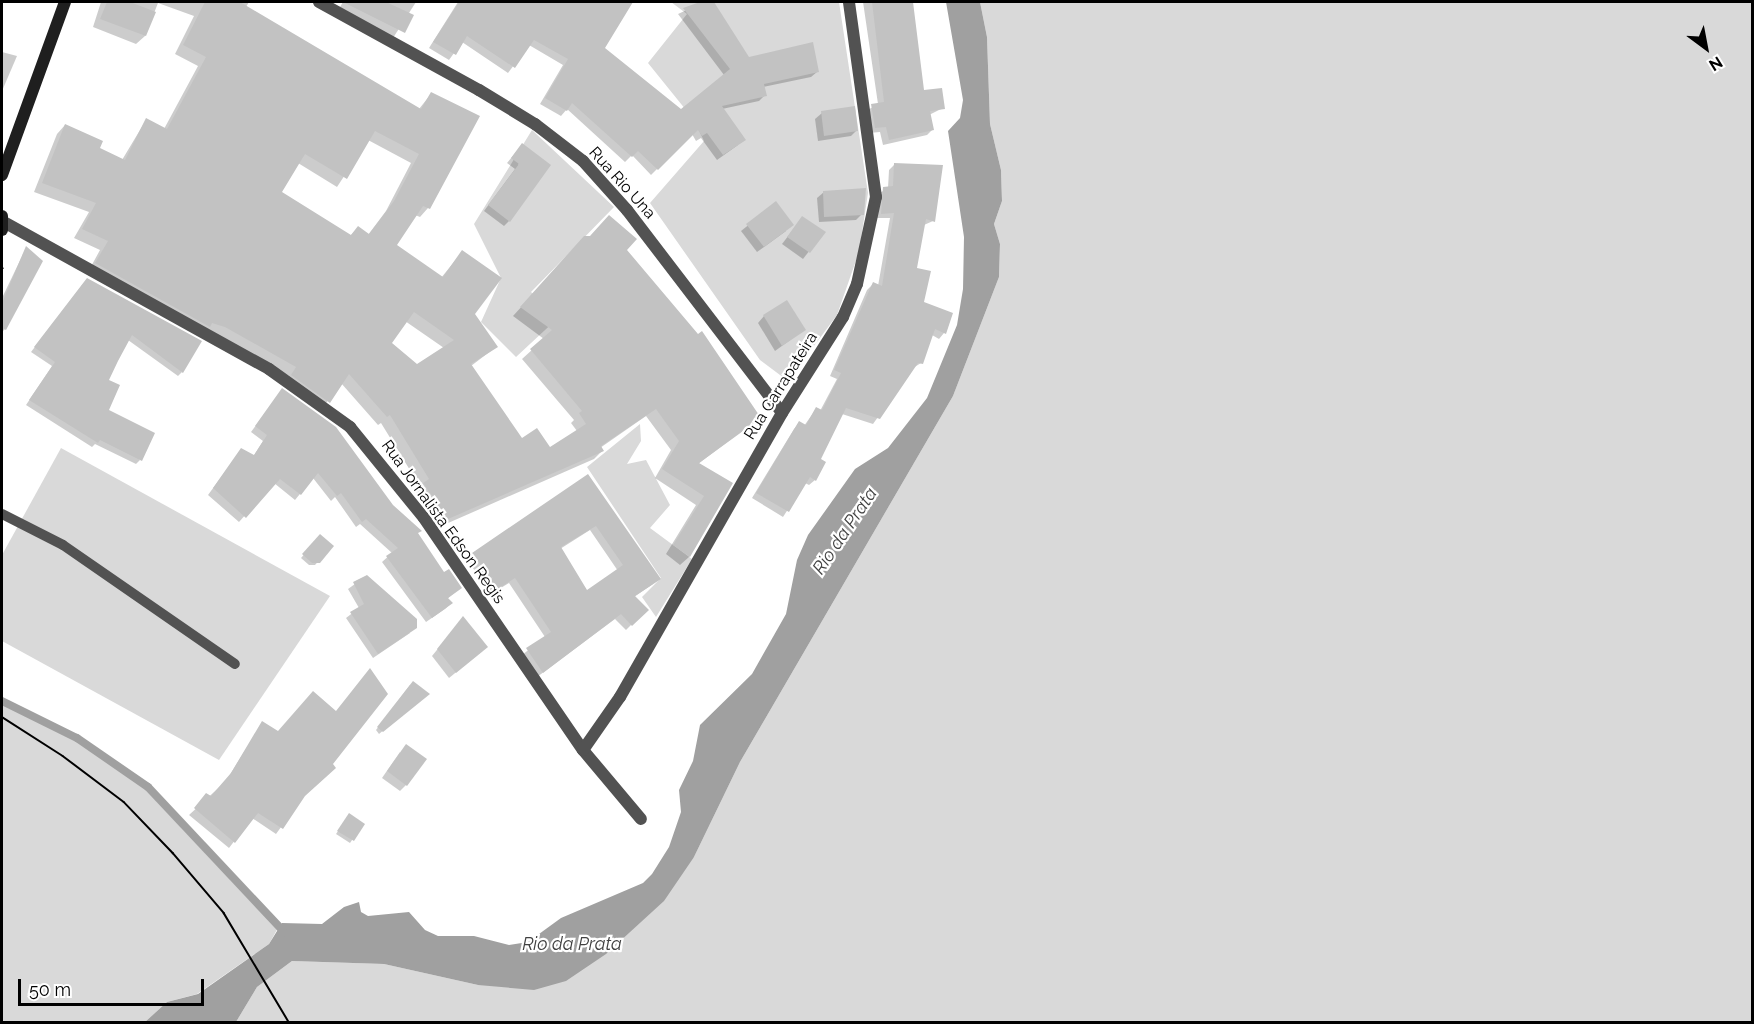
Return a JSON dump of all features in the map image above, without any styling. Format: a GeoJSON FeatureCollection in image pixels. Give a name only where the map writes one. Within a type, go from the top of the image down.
{"type":"FeatureCollection","features":[{"type":"Feature","properties":{"kind":"main road"},"geometry":{"type":"LineString","coordinates":[[2,175],[65,2]]}},
{"type":"Feature","properties":{"kind":"street","name":"Rua Rio Una"},"geometry":{"type":"LineString","coordinates":[[319,2],[507,107],[583,161],[627,210],[782,413]]}},
{"type":"Feature","properties":{"kind":"street","name":"Rua Carrapateira"},"geometry":{"type":"LineString","coordinates":[[583,750],[620,697],[782,413],[843,317],[857,284],[875,216],[874,171],[849,2]]}},
{"type":"Feature","properties":{"kind":"street","name":"Rua Jornalista Edson Regis"},"geometry":{"type":"LineString","coordinates":[[2,222],[269,369],[350,427],[424,518],[583,750],[641,819]]}},
{"type":"Feature","properties":{"kind":"lane"},"geometry":{"type":"LineString","coordinates":[[2,514],[63,545],[235,664]]}},
{"type":"Feature","properties":{"kind":"shaded area"},"geometry":{"type":"Polygon","coordinates":[[[671,2],[839,2],[868,193],[859,252],[837,315],[788,381],[760,360],[650,203],[704,141],[694,120],[648,63],[687,14],[671,2]]]}},
{"type":"Feature","properties":{"kind":"shaded area"},"geometry":{"type":"Polygon","coordinates":[[[980,2],[1752,2],[1752,1022],[236,1022],[257,987],[292,961],[384,964],[478,985],[694,857],[740,762],[953,396],[999,277],[1000,244],[994,224],[1002,201],[1001,170],[990,124],[987,37],[980,2]]]}},
{"type":"Feature","properties":{"kind":"shaded area"},"geometry":{"type":"Polygon","coordinates":[[[532,130],[614,207],[531,292],[559,317],[516,357],[481,322],[501,278],[474,224],[532,130]]]}},
{"type":"Feature","properties":{"kind":"shaded area"},"geometry":{"type":"Polygon","coordinates":[[[640,424],[641,441],[627,464],[646,460],[670,505],[650,528],[692,559],[656,617],[642,597],[661,578],[587,467],[640,424]]]}},
{"type":"Feature","properties":{"kind":"shaded area"},"geometry":{"type":"Polygon","coordinates":[[[61,448],[330,596],[219,760],[2,641],[2,555],[61,448]]]}},
{"type":"Feature","properties":{"kind":"shaded area"},"geometry":{"type":"Polygon","coordinates":[[[2,701],[77,738],[148,787],[279,926],[269,944],[197,994],[167,1002],[145,1022],[2,1022],[2,701]]]}},
{"type":"Feature","properties":{"kind":"water","name":"Rio da Prata"},"geometry":{"type":"Polygon","coordinates":[[[946,2],[980,2],[987,37],[990,124],[1001,170],[1002,201],[994,224],[1000,244],[999,277],[953,396],[740,762],[694,857],[664,901],[606,954],[566,981],[534,990],[478,985],[384,964],[292,961],[257,987],[236,1022],[145,1022],[167,1002],[198,994],[269,944],[282,923],[322,924],[344,907],[359,902],[361,912],[368,916],[409,912],[425,930],[438,936],[474,936],[509,945],[528,942],[561,918],[643,883],[652,874],[669,847],[681,812],[679,790],[693,761],[700,725],[752,674],[786,614],[797,560],[808,535],[855,469],[888,448],[927,398],[957,325],[963,289],[964,237],[948,131],[960,118],[963,100],[946,2]]]}},
{"type":"Feature","properties":{"kind":"building"},"geometry":{"type":"Polygon","coordinates":[[[107,2],[130,2],[156,12],[146,36],[100,19],[107,2]]]}},
{"type":"Feature","properties":{"kind":"building"},"geometry":{"type":"Polygon","coordinates":[[[205,2],[240,2],[421,109],[431,92],[480,116],[430,209],[423,206],[397,245],[443,277],[462,250],[502,278],[475,314],[498,347],[471,364],[522,438],[537,428],[550,447],[586,424],[579,413],[582,411],[530,349],[552,330],[520,307],[584,236],[590,236],[609,215],[637,239],[627,250],[698,334],[702,331],[761,418],[699,463],[733,483],[690,557],[673,545],[704,496],[662,469],[679,441],[656,409],[601,446],[604,451],[448,519],[423,483],[429,479],[390,415],[387,417],[349,374],[330,403],[291,375],[296,367],[225,327],[212,323],[210,327],[95,263],[108,241],[82,229],[96,203],[42,183],[65,124],[103,141],[100,148],[125,160],[146,118],[167,129],[206,57],[183,45],[205,2]],[[375,131],[347,179],[305,154],[282,192],[351,235],[358,226],[369,234],[394,201],[419,154],[375,131]],[[414,312],[392,343],[417,364],[454,340],[414,312]]]}},
{"type":"Feature","properties":{"kind":"building"},"geometry":{"type":"Polygon","coordinates":[[[343,2],[386,2],[414,15],[405,33],[343,2]]]}},
{"type":"Feature","properties":{"kind":"building"},"geometry":{"type":"Polygon","coordinates":[[[459,2],[633,2],[605,48],[681,109],[730,69],[683,8],[700,2],[714,2],[749,57],[813,42],[819,72],[764,84],[767,96],[722,106],[746,140],[723,155],[707,133],[702,136],[698,130],[658,170],[638,151],[632,157],[572,103],[567,111],[545,98],[568,59],[534,40],[515,68],[467,36],[456,55],[433,42],[459,2]]]}},
{"type":"Feature","properties":{"kind":"building"},"geometry":{"type":"Polygon","coordinates":[[[872,2],[913,2],[924,90],[942,88],[945,109],[930,111],[934,130],[889,140],[886,127],[875,128],[871,104],[884,102],[872,2]]]}},
{"type":"Feature","properties":{"kind":"building"},"geometry":{"type":"Polygon","coordinates":[[[855,106],[858,131],[824,136],[821,111],[855,106]]]}},
{"type":"Feature","properties":{"kind":"building"},"geometry":{"type":"Polygon","coordinates":[[[522,143],[551,165],[510,222],[488,205],[519,164],[511,158],[522,143]]]}},
{"type":"Feature","properties":{"kind":"building"},"geometry":{"type":"Polygon","coordinates":[[[894,163],[943,165],[935,222],[926,219],[917,268],[931,271],[924,302],[953,313],[946,334],[935,329],[923,364],[918,363],[880,419],[846,408],[821,459],[826,462],[816,481],[810,477],[789,512],[756,493],[799,421],[806,425],[816,407],[822,410],[841,373],[834,370],[873,282],[882,286],[894,213],[881,214],[883,187],[893,186],[894,163]]]}},
{"type":"Feature","properties":{"kind":"building"},"geometry":{"type":"Polygon","coordinates":[[[866,188],[864,215],[824,217],[823,191],[866,188]]]}},
{"type":"Feature","properties":{"kind":"building"},"geometry":{"type":"Polygon","coordinates":[[[776,201],[794,225],[764,247],[746,224],[776,201]]]}},
{"type":"Feature","properties":{"kind":"building"},"geometry":{"type":"Polygon","coordinates":[[[802,216],[826,232],[810,253],[787,237],[802,216]]]}},
{"type":"Feature","properties":{"kind":"building"},"geometry":{"type":"Polygon","coordinates":[[[26,246],[43,261],[6,330],[2,328],[2,303],[26,246]]]}},
{"type":"Feature","properties":{"kind":"building"},"geometry":{"type":"Polygon","coordinates":[[[87,278],[202,341],[183,373],[132,335],[118,361],[109,380],[120,385],[109,410],[155,433],[142,461],[100,440],[98,443],[29,400],[55,362],[34,347],[87,278]]]}},
{"type":"Feature","properties":{"kind":"building"},"geometry":{"type":"Polygon","coordinates":[[[787,300],[806,330],[782,346],[763,315],[787,300]]]}},
{"type":"Feature","properties":{"kind":"building"},"geometry":{"type":"Polygon","coordinates":[[[282,388],[336,427],[393,505],[422,531],[418,533],[444,572],[449,569],[462,588],[448,598],[453,603],[432,618],[386,556],[398,548],[366,519],[362,522],[341,493],[337,496],[318,473],[301,495],[280,479],[246,518],[213,488],[241,448],[254,455],[267,435],[255,426],[282,388]]]}},
{"type":"Feature","properties":{"kind":"building"},"geometry":{"type":"Polygon","coordinates":[[[588,474],[661,579],[635,596],[649,610],[632,626],[621,614],[543,673],[526,648],[551,632],[515,578],[487,596],[483,589],[493,577],[490,578],[472,553],[588,474]],[[596,526],[561,547],[587,590],[623,565],[596,526]]]}},
{"type":"Feature","properties":{"kind":"building"},"geometry":{"type":"Polygon","coordinates":[[[320,534],[334,546],[320,563],[312,563],[302,554],[320,534]]]}},
{"type":"Feature","properties":{"kind":"building"},"geometry":{"type":"Polygon","coordinates":[[[367,575],[417,619],[417,628],[378,654],[350,612],[364,604],[353,582],[367,575]]]}},
{"type":"Feature","properties":{"kind":"building"},"geometry":{"type":"Polygon","coordinates":[[[463,616],[488,647],[456,673],[437,649],[463,616]]]}},
{"type":"Feature","properties":{"kind":"building"},"geometry":{"type":"Polygon","coordinates":[[[370,668],[388,694],[333,764],[336,768],[305,796],[283,829],[258,813],[235,843],[194,808],[206,793],[211,796],[231,773],[262,721],[278,731],[313,691],[336,711],[370,668]]]}},
{"type":"Feature","properties":{"kind":"building"},"geometry":{"type":"Polygon","coordinates":[[[413,681],[430,694],[383,732],[377,727],[413,681]]]}},
{"type":"Feature","properties":{"kind":"building"},"geometry":{"type":"Polygon","coordinates":[[[406,744],[427,759],[407,786],[387,771],[406,744]]]}},
{"type":"Feature","properties":{"kind":"building"},"geometry":{"type":"Polygon","coordinates":[[[349,813],[365,824],[354,841],[337,831],[349,813]]]}},
{"type":"Feature","properties":{"kind":"waterway"},"geometry":{"type":"LineString","coordinates":[[2,701],[77,738],[148,787],[285,933]]}},
{"type":"Feature","properties":{"kind":"tram line"},"geometry":{"type":"LineString","coordinates":[[2,717],[63,756],[124,802],[173,853],[224,913],[289,1022]]}}]}
